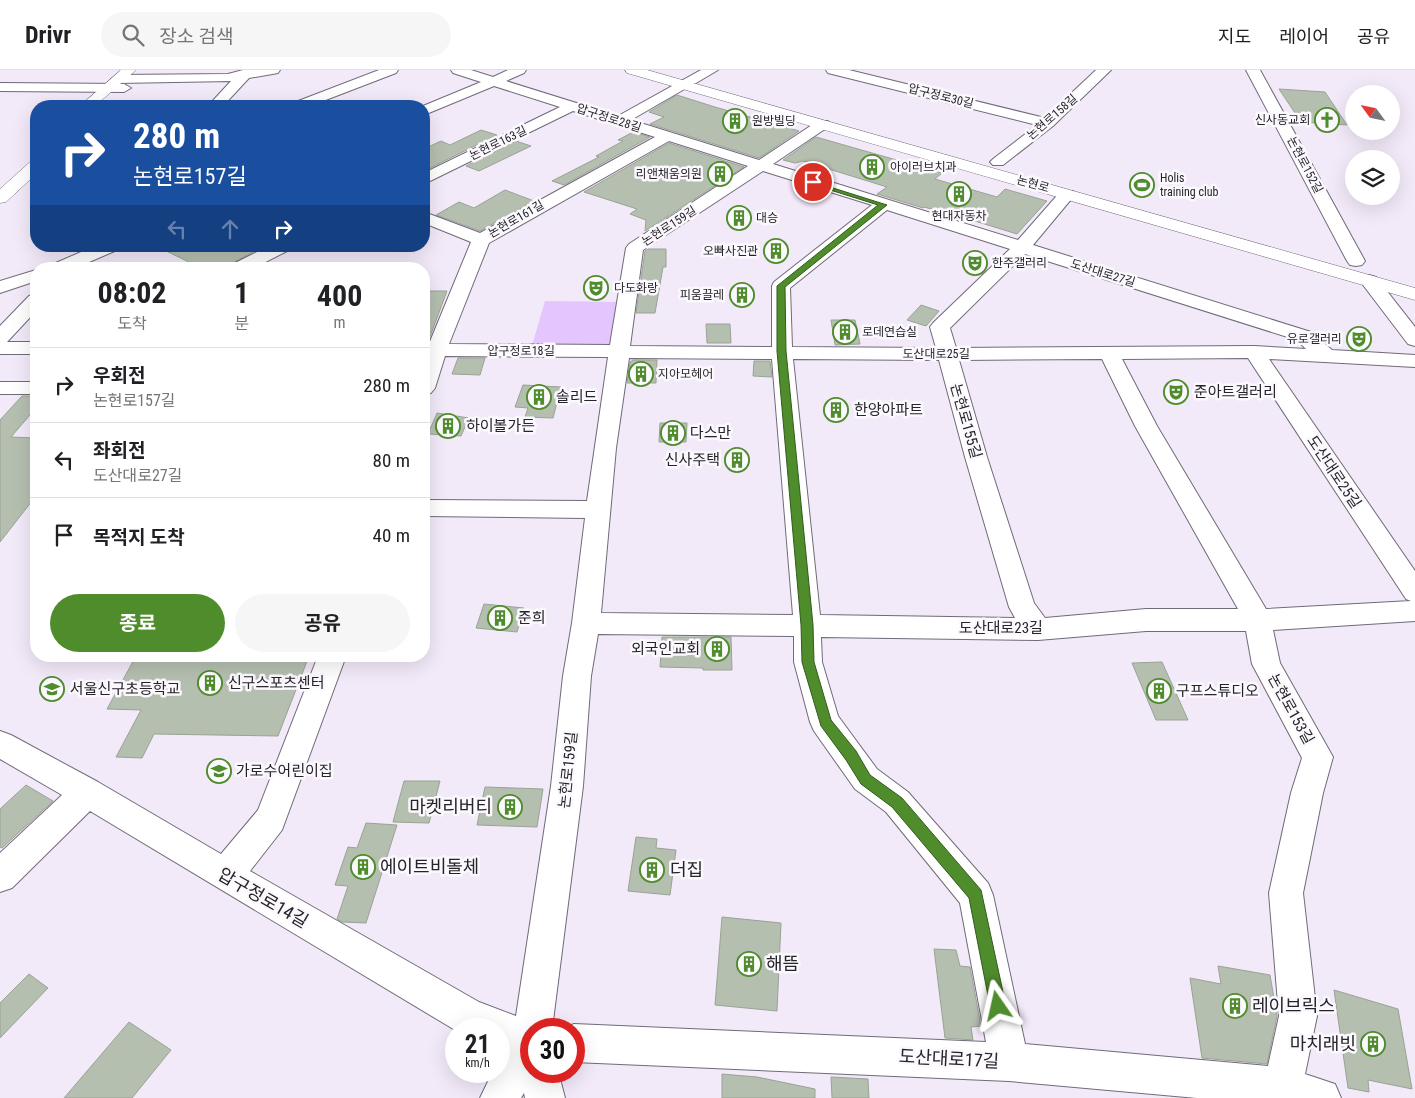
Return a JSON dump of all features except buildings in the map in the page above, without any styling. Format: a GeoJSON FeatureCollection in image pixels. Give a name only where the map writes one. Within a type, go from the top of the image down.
{"type":"FeatureCollection","features":[{"type":"Feature","properties":{"kind":"main road","name":"논현로"},"geometry":{"type":"LineString","coordinates":[[626,71],[656,72],[823,124],[1415,294]]}},
{"type":"Feature","properties":{"kind":"main road"},"geometry":{"type":"LineString","coordinates":[[96,100],[126,79]]}},
{"type":"Feature","properties":{"kind":"main road"},"geometry":{"type":"LineString","coordinates":[[109,100],[126,79]]}},
{"type":"Feature","properties":{"kind":"main road","name":"논현로"},"geometry":{"type":"LineString","coordinates":[[687,82],[998,162],[1415,278]]}},
{"type":"Feature","properties":{"kind":"main road"},"geometry":{"type":"LineString","coordinates":[[0,180],[30,154]]}},
{"type":"Feature","properties":{"kind":"main road"},"geometry":{"type":"LineString","coordinates":[[0,198],[30,170]]}},
{"type":"Feature","properties":{"kind":"street"},"geometry":{"type":"LineString","coordinates":[[0,87],[126,79],[228,78],[247,73],[273,70]]}},
{"type":"Feature","properties":{"kind":"street"},"geometry":{"type":"LineString","coordinates":[[314,100],[391,70]]}},
{"type":"Feature","properties":{"kind":"street","name":"압구정로28길"},"geometry":{"type":"LineString","coordinates":[[458,70],[760,166]]}},
{"type":"Feature","properties":{"kind":"street"},"geometry":{"type":"LineString","coordinates":[[430,108],[519,70]]}},
{"type":"Feature","properties":{"kind":"street"},"geometry":{"type":"LineString","coordinates":[[619,121],[711,70]]}},
{"type":"Feature","properties":{"kind":"street","name":"압구정로30길"},"geometry":{"type":"LineString","coordinates":[[833,70],[1048,123]]}},
{"type":"Feature","properties":{"kind":"street","name":"논현로158길"},"geometry":{"type":"LineString","coordinates":[[998,162],[1048,123],[1104,70]]}},
{"type":"Feature","properties":{"kind":"street","name":"논현로152길"},"geometry":{"type":"LineString","coordinates":[[1253,70],[1356,261]]}},
{"type":"Feature","properties":{"kind":"street"},"geometry":{"type":"LineString","coordinates":[[221,100],[247,73]]}},
{"type":"Feature","properties":{"kind":"street","name":"논현로163길"},"geometry":{"type":"LineString","coordinates":[[430,176],[572,106]]}},
{"type":"Feature","properties":{"kind":"street","name":"논현로159길"},"geometry":{"type":"LineString","coordinates":[[535,1018],[567,786],[577,676],[586,623],[619,352],[635,248],[823,124]]}},
{"type":"Feature","properties":{"kind":"street","name":"논현로161길"},"geometry":{"type":"LineString","coordinates":[[430,350],[481,240],[666,137]]}},
{"type":"Feature","properties":{"kind":"street","name":"도산대로27길"},"geometry":{"type":"LineString","coordinates":[[760,166],[1304,336],[1325,355]]}},
{"type":"Feature","properties":{"kind":"street","name":"논현로155길"},"geometry":{"type":"LineString","coordinates":[[1038,629],[1022,608],[946,354],[940,327],[1020,248],[1067,194]]}},
{"type":"Feature","properties":{"kind":"street"},"geometry":{"type":"LineString","coordinates":[[883,205],[781,286],[782,351],[807,625],[808,662],[825,722],[866,779],[897,802],[976,895],[1009,1062]]}},
{"type":"Feature","properties":{"kind":"street"},"geometry":{"type":"LineString","coordinates":[[430,220],[481,240]]}},
{"type":"Feature","properties":{"kind":"street"},"geometry":{"type":"LineString","coordinates":[[70,262],[81,252]]}},
{"type":"Feature","properties":{"kind":"street"},"geometry":{"type":"LineString","coordinates":[[76,262],[98,252]]}},
{"type":"Feature","properties":{"kind":"street"},"geometry":{"type":"LineString","coordinates":[[251,262],[271,252]]}},
{"type":"Feature","properties":{"kind":"street"},"geometry":{"type":"LineString","coordinates":[[0,287],[30,278]]}},
{"type":"Feature","properties":{"kind":"street"},"geometry":{"type":"LineString","coordinates":[[1369,281],[1415,340]]}},
{"type":"Feature","properties":{"kind":"street"},"geometry":{"type":"LineString","coordinates":[[0,338],[30,306]]}},
{"type":"Feature","properties":{"kind":"street"},"geometry":{"type":"LineString","coordinates":[[0,348],[30,348]]}},
{"type":"Feature","properties":{"kind":"street","name":"압구정로18길"},"geometry":{"type":"LineString","coordinates":[[430,350],[619,352]]}},
{"type":"Feature","properties":{"kind":"street","name":"도산대로25길"},"geometry":{"type":"LineString","coordinates":[[619,352],[782,351],[946,354],[1254,352],[1415,361]]}},
{"type":"Feature","properties":{"kind":"street","name":"도산대로25길"},"geometry":{"type":"LineString","coordinates":[[1254,352],[1415,592]]}},
{"type":"Feature","properties":{"kind":"street","name":"논현로153길"},"geometry":{"type":"LineString","coordinates":[[1109,353],[1146,426],[1258,620],[1266,664],[1318,757],[1307,793],[1286,892],[1298,1016],[1281,1093]]}},
{"type":"Feature","properties":{"kind":"street"},"geometry":{"type":"LineString","coordinates":[[0,388],[30,388]]}},
{"type":"Feature","properties":{"kind":"street"},"geometry":{"type":"LineString","coordinates":[[430,508],[599,510]]}},
{"type":"Feature","properties":{"kind":"street","name":"도산대로23길"},"geometry":{"type":"LineString","coordinates":[[586,623],[1038,629],[1146,620],[1258,620],[1415,611]]}},
{"type":"Feature","properties":{"kind":"street"},"geometry":{"type":"LineString","coordinates":[[225,875],[271,819],[330,662]]}},
{"type":"Feature","properties":{"kind":"street","name":"압구정로14길"},"geometry":{"type":"LineString","coordinates":[[0,744],[87,792],[468,1017],[520,1037]]}},
{"type":"Feature","properties":{"kind":"street"},"geometry":{"type":"LineString","coordinates":[[0,876],[87,792]]}},
{"type":"Feature","properties":{"kind":"street","name":"도산대로17길"},"geometry":{"type":"LineString","coordinates":[[585,1043],[1009,1062],[1322,1098]]}},
{"type":"Feature","properties":{"kind":"street"},"geometry":{"type":"LineString","coordinates":[[500,1098],[520,1061]]}},
{"type":"Feature","properties":{"kind":"street"},"geometry":{"type":"LineString","coordinates":[[541,1083],[545,1098]]}},
{"type":"Feature","properties":{"kind":"shaded area"},"geometry":{"type":"Polygon","coordinates":[[[545,301],[621,302],[612,351],[531,349],[545,301]]]}},
{"type":"Feature","properties":{"kind":"place","name":"신사동교회"},"geometry":{"type":"Point","coordinates":[1327,120]}},
{"type":"Feature","properties":{"kind":"place","name":"원방빌딩"},"geometry":{"type":"Point","coordinates":[735,121]}},
{"type":"Feature","properties":{"kind":"place","name":"아이러브치과"},"geometry":{"type":"Point","coordinates":[872,167]}},
{"type":"Feature","properties":{"kind":"place","name":"리앤채움의원"},"geometry":{"type":"Point","coordinates":[720,174]}},
{"type":"Feature","properties":{"kind":"place","name":"Holis training club"},"geometry":{"type":"Point","coordinates":[1142,185]}},
{"type":"Feature","properties":{"kind":"place","name":"현대자동차"},"geometry":{"type":"Point","coordinates":[959,194]}},
{"type":"Feature","properties":{"kind":"place","name":"대승"},"geometry":{"type":"Point","coordinates":[739,218]}},
{"type":"Feature","properties":{"kind":"place","name":"오빠사진관"},"geometry":{"type":"Point","coordinates":[776,251]}},
{"type":"Feature","properties":{"kind":"place","name":"한주갤러리"},"geometry":{"type":"Point","coordinates":[975,263]}},
{"type":"Feature","properties":{"kind":"place","name":"다도화랑"},"geometry":{"type":"Point","coordinates":[596,288]}},
{"type":"Feature","properties":{"kind":"place","name":"피움끌레"},"geometry":{"type":"Point","coordinates":[742,295]}},
{"type":"Feature","properties":{"kind":"place","name":"로데연습실"},"geometry":{"type":"Point","coordinates":[845,332]}},
{"type":"Feature","properties":{"kind":"place","name":"유로갤러리"},"geometry":{"type":"Point","coordinates":[1359,339]}},
{"type":"Feature","properties":{"kind":"place","name":"지아모헤어"},"geometry":{"type":"Point","coordinates":[641,374]}},
{"type":"Feature","properties":{"kind":"place","name":"준아트갤러리"},"geometry":{"type":"Point","coordinates":[1176,392]}},
{"type":"Feature","properties":{"kind":"place","name":"솔리드"},"geometry":{"type":"Point","coordinates":[539,397]}},
{"type":"Feature","properties":{"kind":"place","name":"한양아파트"},"geometry":{"type":"Point","coordinates":[836,410]}},
{"type":"Feature","properties":{"kind":"place","name":"하이볼가든"},"geometry":{"type":"Point","coordinates":[448,426]}},
{"type":"Feature","properties":{"kind":"place","name":"다스만"},"geometry":{"type":"Point","coordinates":[673,433]}},
{"type":"Feature","properties":{"kind":"place","name":"신사주택"},"geometry":{"type":"Point","coordinates":[737,460]}},
{"type":"Feature","properties":{"kind":"place","name":"준희"},"geometry":{"type":"Point","coordinates":[500,618]}},
{"type":"Feature","properties":{"kind":"place","name":"외국인교회"},"geometry":{"type":"Point","coordinates":[717,649]}},
{"type":"Feature","properties":{"kind":"place","name":"신구스포츠센터"},"geometry":{"type":"Point","coordinates":[210,683]}},
{"type":"Feature","properties":{"kind":"place","name":"서울신구초등학교"},"geometry":{"type":"Point","coordinates":[52,689]}},
{"type":"Feature","properties":{"kind":"place","name":"구프스튜디오"},"geometry":{"type":"Point","coordinates":[1159,691]}},
{"type":"Feature","properties":{"kind":"place","name":"가로수어린이집"},"geometry":{"type":"Point","coordinates":[219,771]}},
{"type":"Feature","properties":{"kind":"place","name":"마켓리버티"},"geometry":{"type":"Point","coordinates":[510,807]}},
{"type":"Feature","properties":{"kind":"place","name":"에이트비돌체"},"geometry":{"type":"Point","coordinates":[363,867]}},
{"type":"Feature","properties":{"kind":"place","name":"더집"},"geometry":{"type":"Point","coordinates":[652,870]}},
{"type":"Feature","properties":{"kind":"place","name":"해뜸"},"geometry":{"type":"Point","coordinates":[749,964]}},
{"type":"Feature","properties":{"kind":"place","name":"레이브릭스"},"geometry":{"type":"Point","coordinates":[1235,1006]}},
{"type":"Feature","properties":{"kind":"place","name":"마치래빗"},"geometry":{"type":"Point","coordinates":[1373,1044]}},
{"type":"Feature","properties":{"kind":"route"},"geometry":{"type":"LineString","coordinates":[[813,182],[883,205],[781,286],[782,351],[807,625],[808,662],[825,722],[866,779],[897,802],[976,895],[998,1006]]}}]}
